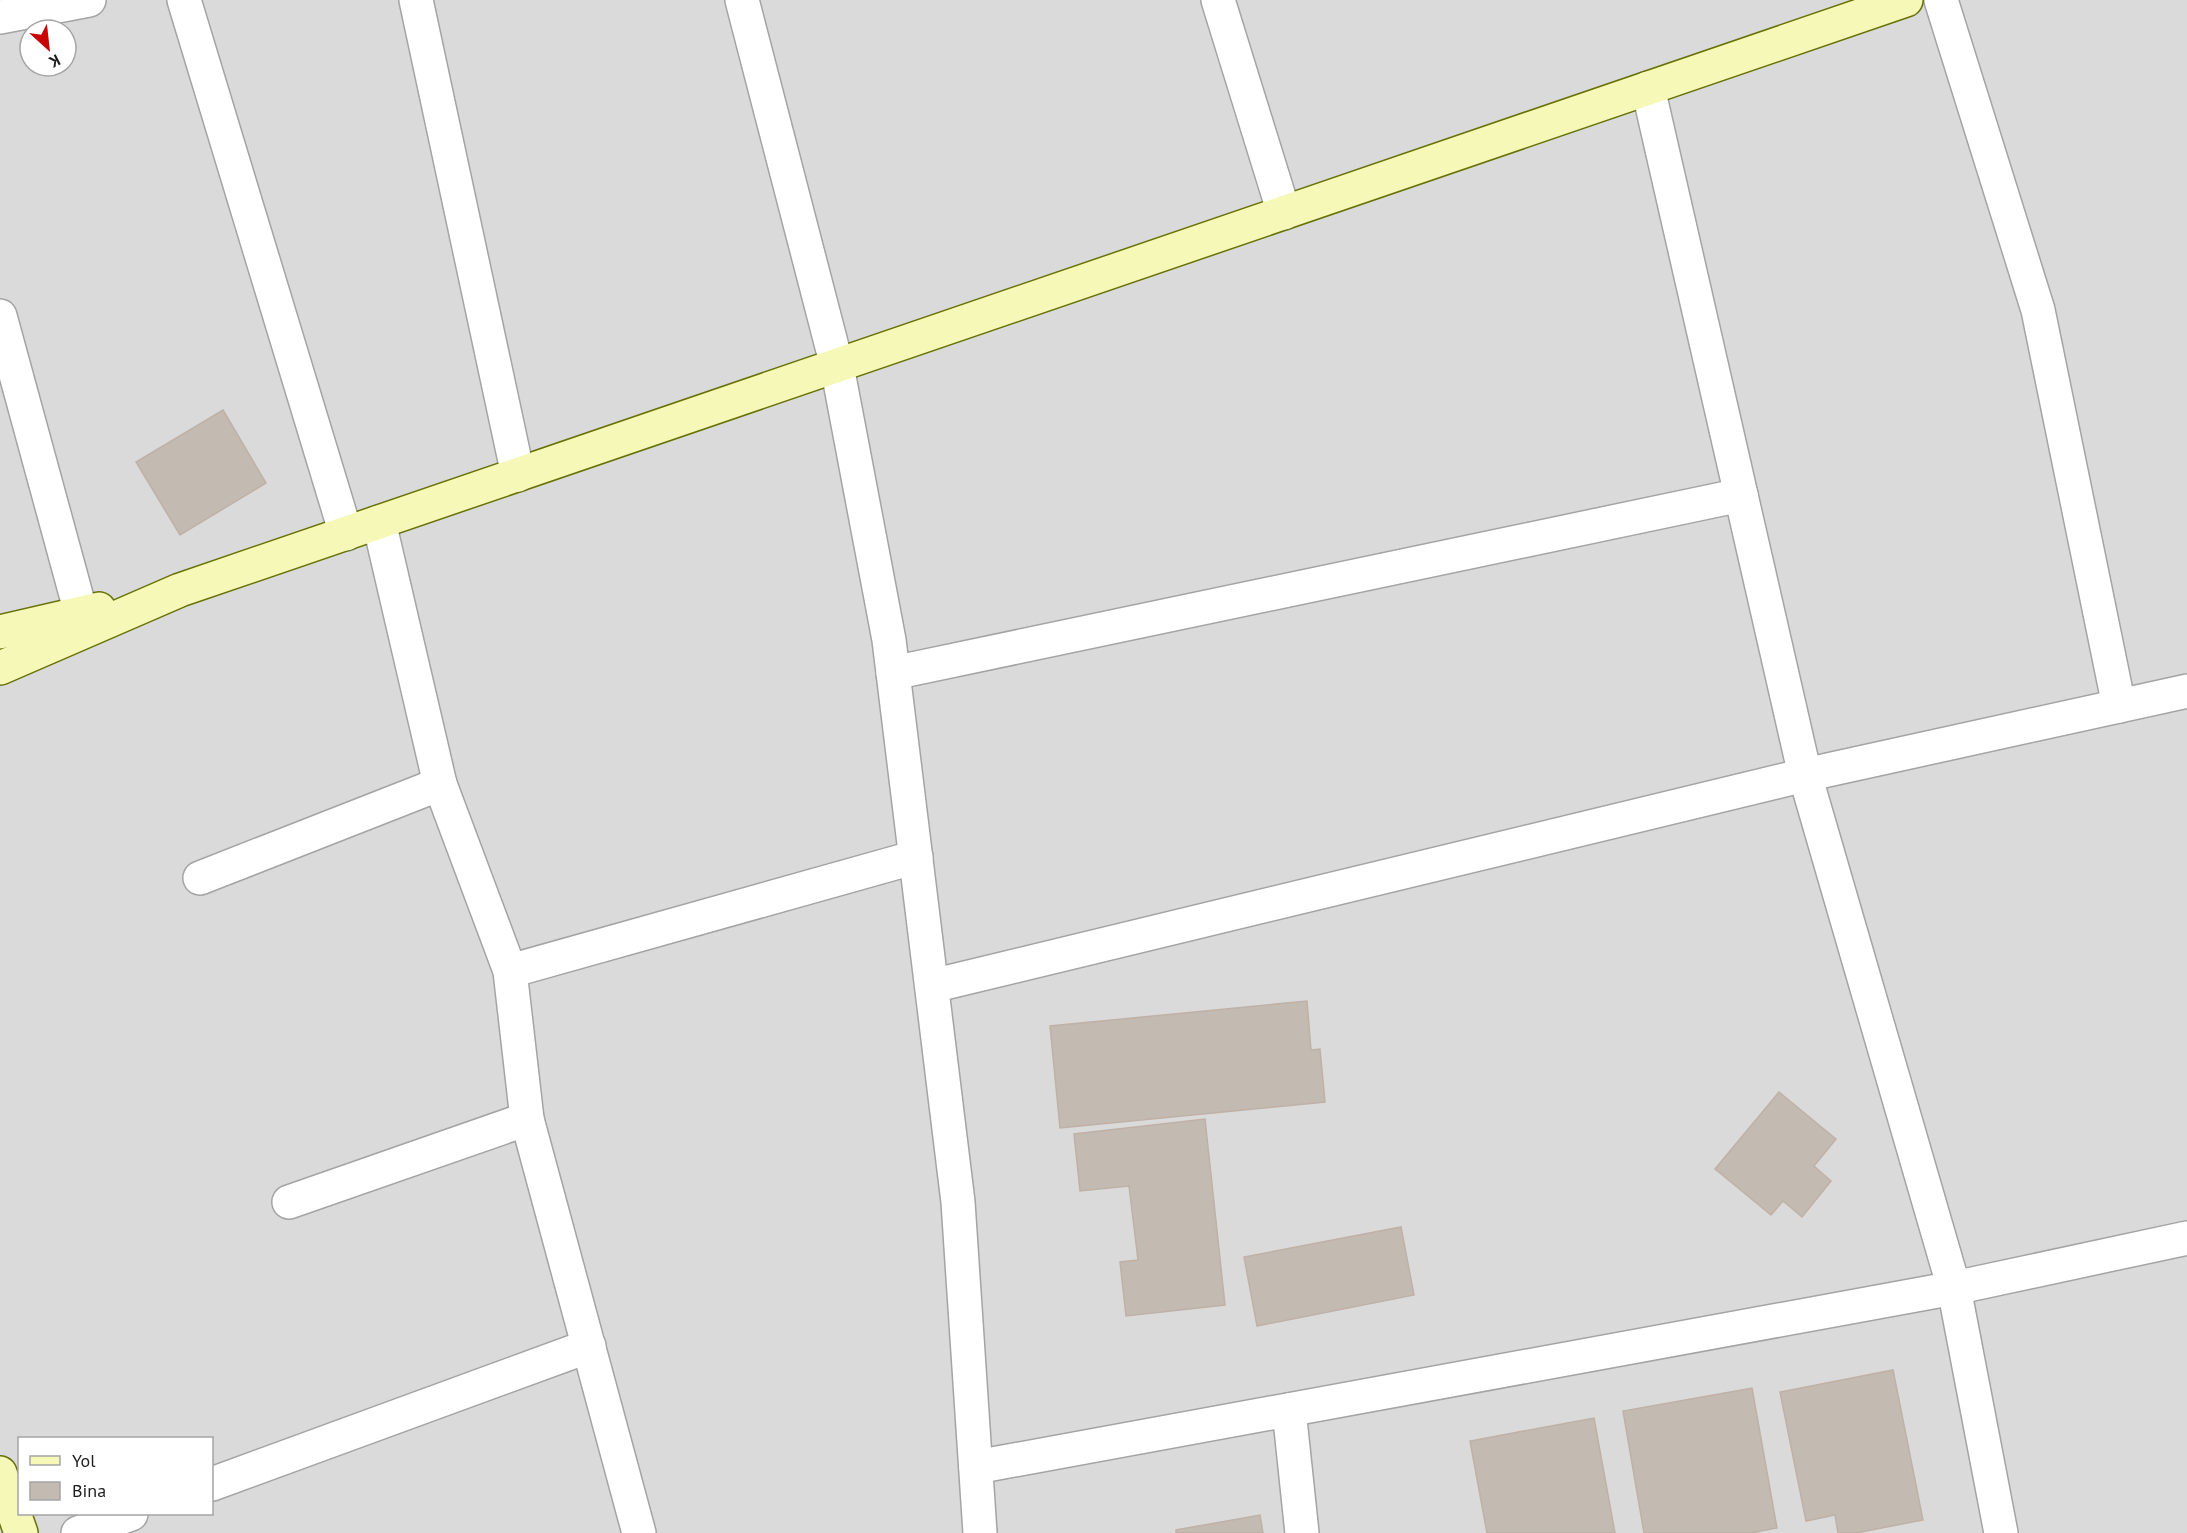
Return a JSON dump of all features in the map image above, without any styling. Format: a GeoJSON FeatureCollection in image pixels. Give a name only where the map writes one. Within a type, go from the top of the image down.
{"type":"FeatureCollection","features":[{"type":"Feature","properties":{"kind":"main road"},"geometry":{"type":"LineString","coordinates":[[0,668],[180,590],[1906,0]]}},
{"type":"Feature","properties":{"kind":"main road"},"geometry":{"type":"LineString","coordinates":[[0,632],[180,590]]}},
{"type":"Feature","properties":{"kind":"main road"},"geometry":{"type":"LineString","coordinates":[[0,1473],[21,1533]]}},
{"type":"Feature","properties":{"kind":"street"},"geometry":{"type":"LineString","coordinates":[[0,17],[89,0]]}},
{"type":"Feature","properties":{"kind":"street"},"geometry":{"type":"LineString","coordinates":[[184,0],[346,534]]}},
{"type":"Feature","properties":{"kind":"street"},"geometry":{"type":"LineString","coordinates":[[416,0],[518,475]]}},
{"type":"Feature","properties":{"kind":"street"},"geometry":{"type":"LineString","coordinates":[[742,0],[837,366],[889,640],[958,1202],[980,1533]]}},
{"type":"Feature","properties":{"kind":"street"},"geometry":{"type":"LineString","coordinates":[[1218,0],[1284,213]]}},
{"type":"Feature","properties":{"kind":"street"},"geometry":{"type":"LineString","coordinates":[[1941,0],[2038,310],[2119,706]]}},
{"type":"Feature","properties":{"kind":"street"},"geometry":{"type":"LineString","coordinates":[[1648,88],[1805,775],[1954,1288],[2001,1533]]}},
{"type":"Feature","properties":{"kind":"street"},"geometry":{"type":"LineString","coordinates":[[0,316],[81,613]]}},
{"type":"Feature","properties":{"kind":"street"},"geometry":{"type":"LineString","coordinates":[[893,673],[1741,495]]}},
{"type":"Feature","properties":{"kind":"street"},"geometry":{"type":"LineString","coordinates":[[379,522],[440,784],[510,971],[527,1119],[639,1533]]}},
{"type":"Feature","properties":{"kind":"street"},"geometry":{"type":"LineString","coordinates":[[932,986],[1805,775],[2187,691]]}},
{"type":"Feature","properties":{"kind":"street"},"geometry":{"type":"LineString","coordinates":[[201,878],[440,784]]}},
{"type":"Feature","properties":{"kind":"street"},"geometry":{"type":"LineString","coordinates":[[510,971],[916,857]]}},
{"type":"Feature","properties":{"kind":"street"},"geometry":{"type":"LineString","coordinates":[[289,1202],[527,1119]]}},
{"type":"Feature","properties":{"kind":"street"},"geometry":{"type":"LineString","coordinates":[[976,1467],[1954,1288],[2187,1238]]}},
{"type":"Feature","properties":{"kind":"street"},"geometry":{"type":"LineString","coordinates":[[213,1484],[589,1346]]}},
{"type":"Feature","properties":{"kind":"street"},"geometry":{"type":"LineString","coordinates":[[1289,1410],[1302,1533]]}},
{"type":"Feature","properties":{"kind":"street"},"geometry":{"type":"LineString","coordinates":[[78,1533],[128,1515]]}},
{"type":"Feature","properties":{"kind":"shaded area"},"geometry":{"type":"Polygon","coordinates":[[[0,0],[2187,0],[2187,1533],[0,1533],[0,0]]]}},
{"type":"Feature","properties":{"kind":"building"},"geometry":{"type":"Polygon","coordinates":[[[223,410],[266,483],[180,535],[136,462],[223,410]]]}},
{"type":"Feature","properties":{"kind":"building"},"geometry":{"type":"Polygon","coordinates":[[[1307,1001],[1311,1050],[1320,1049],[1325,1102],[1060,1128],[1050,1026],[1307,1001]]]}},
{"type":"Feature","properties":{"kind":"building"},"geometry":{"type":"Polygon","coordinates":[[[1779,1092],[1836,1139],[1814,1166],[1831,1181],[1802,1217],[1783,1201],[1771,1215],[1715,1169],[1779,1092]]]}},
{"type":"Feature","properties":{"kind":"building"},"geometry":{"type":"Polygon","coordinates":[[[1205,1119],[1225,1305],[1126,1316],[1120,1262],[1138,1260],[1129,1186],[1080,1191],[1074,1134],[1205,1119]]]}},
{"type":"Feature","properties":{"kind":"building"},"geometry":{"type":"Polygon","coordinates":[[[1401,1227],[1414,1295],[1257,1326],[1244,1257],[1401,1227]]]}},
{"type":"Feature","properties":{"kind":"building"},"geometry":{"type":"Polygon","coordinates":[[[1893,1370],[1923,1520],[1856,1533],[1838,1533],[1835,1515],[1806,1521],[1780,1392],[1893,1370]]]}},
{"type":"Feature","properties":{"kind":"building"},"geometry":{"type":"Polygon","coordinates":[[[1752,1388],[1777,1528],[1751,1533],[1644,1533],[1623,1411],[1752,1388]]]}},
{"type":"Feature","properties":{"kind":"building"},"geometry":{"type":"Polygon","coordinates":[[[1594,1418],[1615,1533],[1487,1533],[1470,1441],[1594,1418]]]}},
{"type":"Feature","properties":{"kind":"building"},"geometry":{"type":"Polygon","coordinates":[[[1260,1515],[1263,1533],[1176,1533],[1176,1530],[1260,1515]]]}}]}
